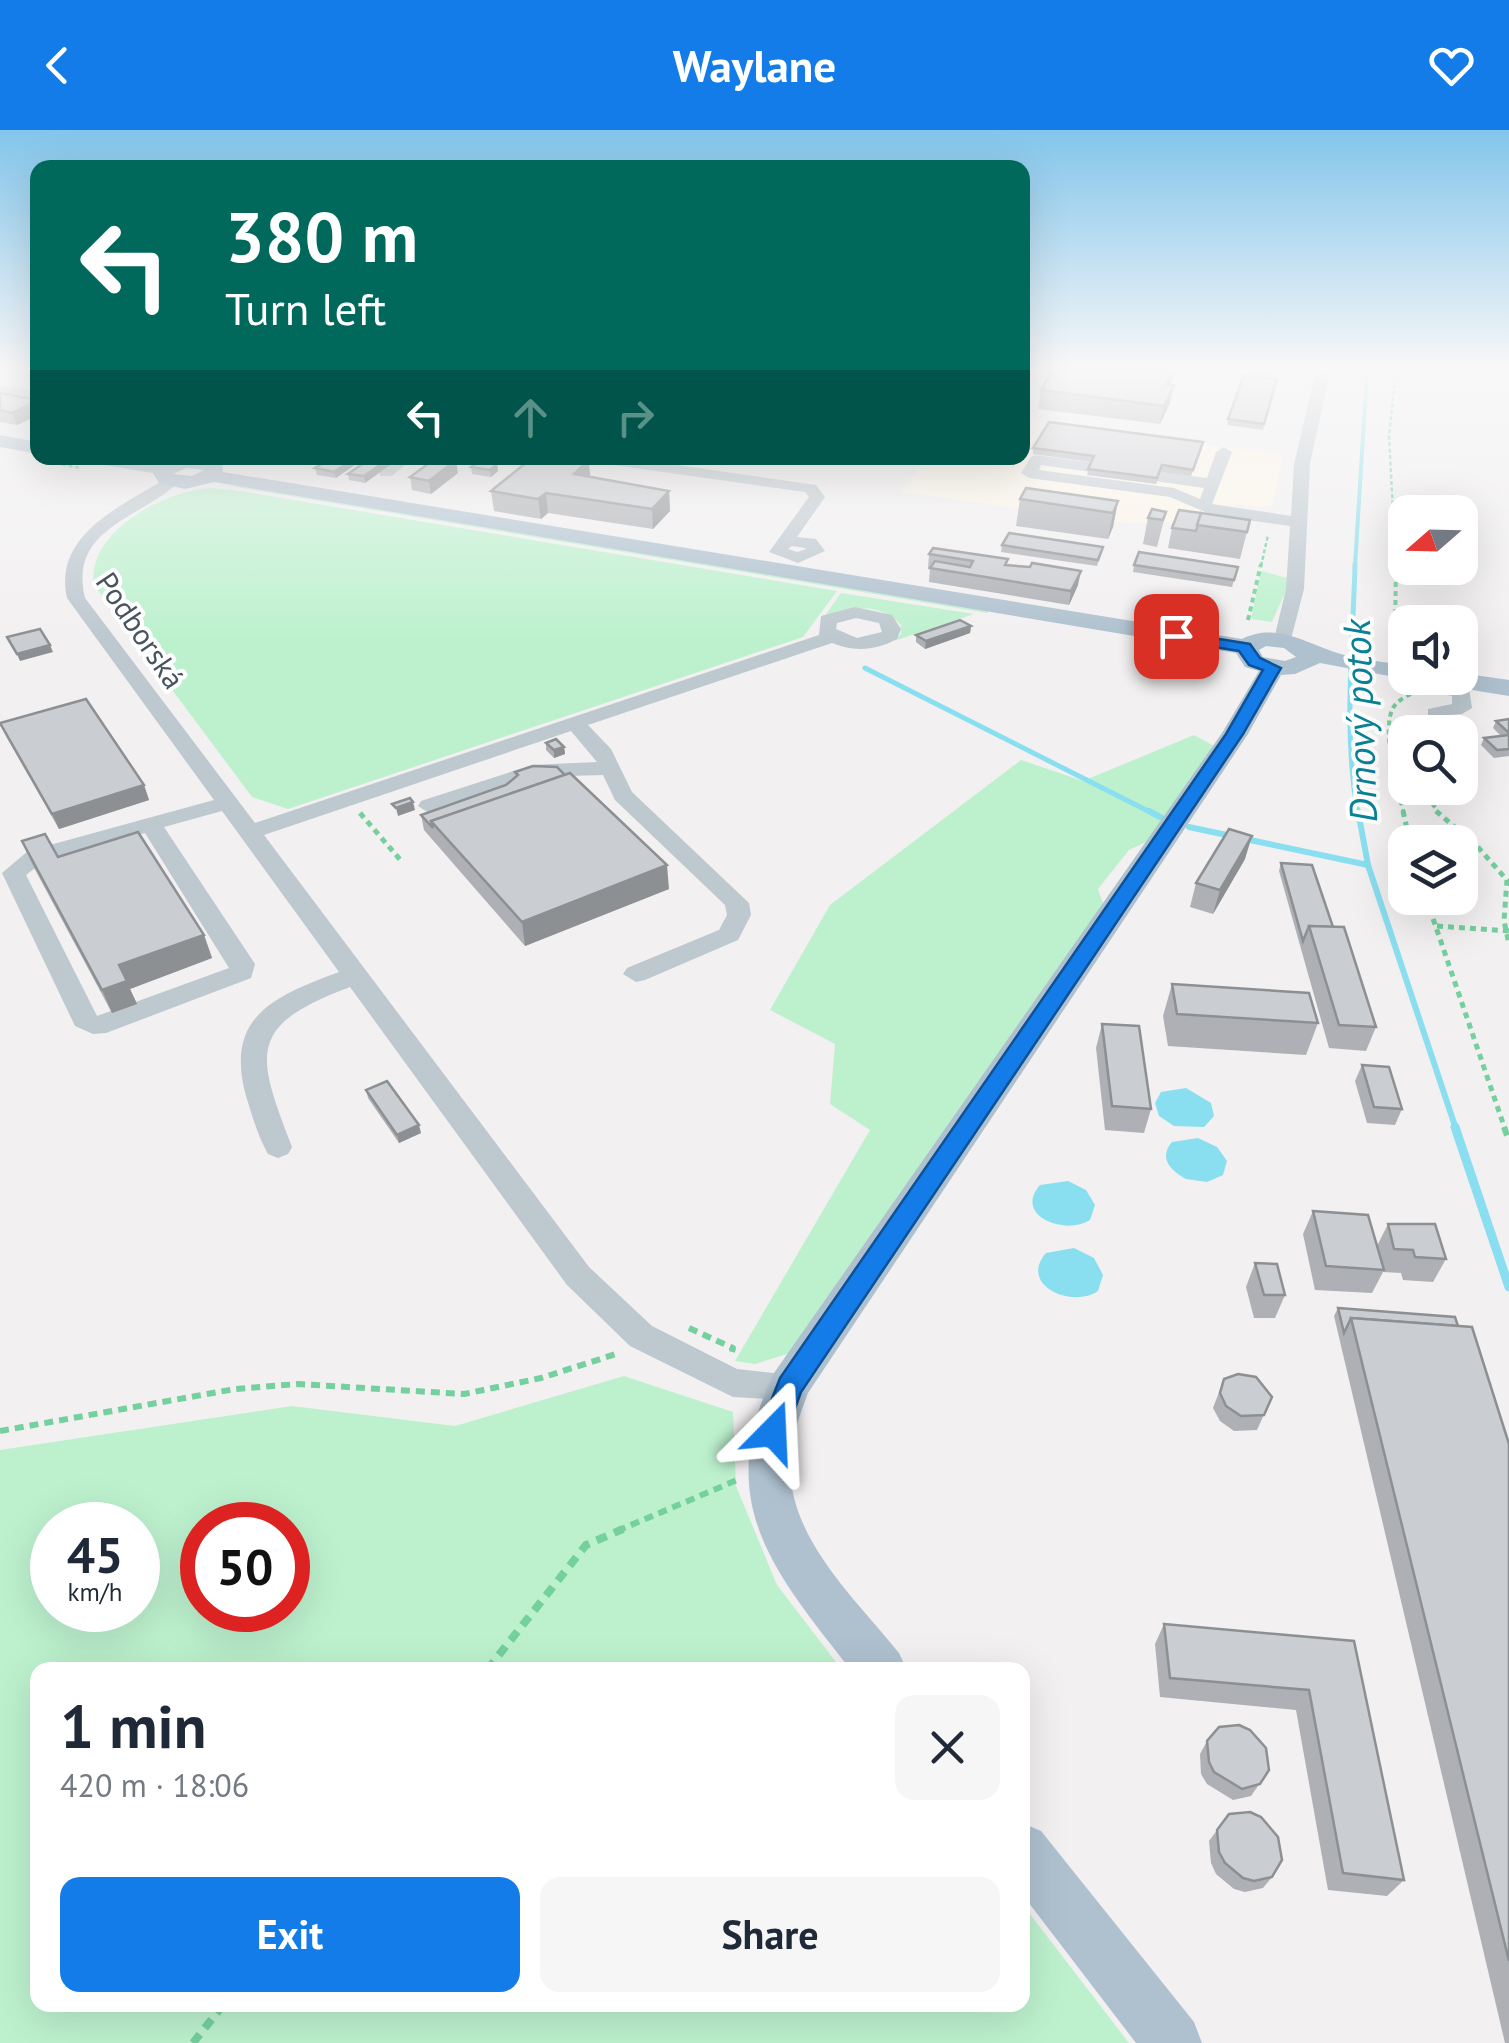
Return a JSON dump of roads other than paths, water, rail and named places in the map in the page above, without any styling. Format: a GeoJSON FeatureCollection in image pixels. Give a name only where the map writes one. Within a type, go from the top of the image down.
{"type":"FeatureCollection","features":[{"type":"Feature","properties":{"kind":"main road"},"geometry":{"type":"LineString","coordinates":[[127,465],[191,482],[209,465],[1244,648],[1254,662],[1273,668]]}},
{"type":"Feature","properties":{"kind":"main road"},"geometry":{"type":"LineString","coordinates":[[1244,648],[1254,640],[1388,672]]}},
{"type":"Feature","properties":{"kind":"main road"},"geometry":{"type":"LineString","coordinates":[[876,1662],[809,1576],[782,1532],[771,1499],[767,1467],[773,1432],[790,1386],[1234,734],[1273,668],[1298,651]]}},
{"type":"Feature","properties":{"kind":"main road"},"geometry":{"type":"LineString","coordinates":[[1478,684],[1509,688]]}},
{"type":"Feature","properties":{"kind":"main road"},"geometry":{"type":"LineString","coordinates":[[1030,1860],[1173,2043]]}},
{"type":"Feature","properties":{"kind":"street"},"geometry":{"type":"LineString","coordinates":[[1036,460],[1028,472],[1174,493],[1206,506],[1300,522]]}},
{"type":"Feature","properties":{"kind":"street"},"geometry":{"type":"LineString","coordinates":[[1038,460],[1213,484]]}},
{"type":"Feature","properties":{"kind":"street"},"geometry":{"type":"LineString","coordinates":[[1206,506],[1221,460]]}},
{"type":"Feature","properties":{"kind":"street"},"geometry":{"type":"LineString","coordinates":[[1298,651],[1295,589],[1303,460]]}},
{"type":"Feature","properties":{"kind":"street"},"geometry":{"type":"LineString","coordinates":[[386,473],[396,465]]}},
{"type":"Feature","properties":{"kind":"street"},"geometry":{"type":"LineString","coordinates":[[649,465],[810,488],[817,497],[785,542]]}},
{"type":"Feature","properties":{"kind":"street","name":"Podborská"},"geometry":{"type":"LineString","coordinates":[[169,475],[85,542],[74,558],[71,587],[226,803],[578,1276],[642,1336],[733,1382],[790,1386]]}},
{"type":"Feature","properties":{"kind":"street"},"geometry":{"type":"LineString","coordinates":[[248,832],[831,636]]}},
{"type":"Feature","properties":{"kind":"street"},"geometry":{"type":"LineString","coordinates":[[1435,713],[1462,708],[1462,695]]}},
{"type":"Feature","properties":{"kind":"street"},"geometry":{"type":"LineString","coordinates":[[574,723],[601,750],[623,795],[730,894],[740,915],[729,935],[636,974]]}},
{"type":"Feature","properties":{"kind":"street"},"geometry":{"type":"LineString","coordinates":[[430,806],[532,772],[610,768]]}},
{"type":"Feature","properties":{"kind":"street"},"geometry":{"type":"LineString","coordinates":[[152,826],[242,964],[242,972],[122,1019],[93,1025],[84,1020],[14,873],[36,856],[226,803]]}},
{"type":"Feature","properties":{"kind":"street"},"geometry":{"type":"LineString","coordinates":[[278,1147],[252,1071],[254,1035],[263,1020],[285,1003],[354,976]]}},
{"type":"Feature","properties":{"kind":"water"},"geometry":{"type":"Polygon","coordinates":[[[1186,1088],[1211,1103],[1214,1116],[1204,1127],[1174,1126],[1159,1116],[1155,1103],[1161,1092],[1186,1088]]]}},
{"type":"Feature","properties":{"kind":"water"},"geometry":{"type":"Polygon","coordinates":[[[1198,1138],[1217,1147],[1227,1161],[1223,1175],[1207,1182],[1186,1179],[1166,1159],[1172,1142],[1198,1138]]]}},
{"type":"Feature","properties":{"kind":"water"},"geometry":{"type":"Polygon","coordinates":[[[1068,1181],[1086,1190],[1095,1205],[1090,1220],[1068,1226],[1037,1214],[1033,1196],[1040,1185],[1068,1181]]]}},
{"type":"Feature","properties":{"kind":"water"},"geometry":{"type":"Polygon","coordinates":[[[1074,1248],[1094,1258],[1103,1275],[1098,1291],[1087,1296],[1052,1291],[1039,1275],[1039,1265],[1046,1253],[1074,1248]]]}},
{"type":"Feature","properties":{"kind":"waterway","name":"Drnový potok"},"geometry":{"type":"LineString","coordinates":[[1355,566],[1362,460]]}},
{"type":"Feature","properties":{"kind":"waterway","name":"Drnový potok"},"geometry":{"type":"LineString","coordinates":[[1355,564],[1350,721],[1358,814]]}},
{"type":"Feature","properties":{"kind":"waterway"},"geometry":{"type":"LineString","coordinates":[[865,668],[1154,814]]}},
{"type":"Feature","properties":{"kind":"waterway"},"geometry":{"type":"LineString","coordinates":[[1149,811],[1162,818]]}},
{"type":"Feature","properties":{"kind":"waterway","name":"Drnový potok"},"geometry":{"type":"LineString","coordinates":[[1358,811],[1368,865]]}},
{"type":"Feature","properties":{"kind":"waterway"},"geometry":{"type":"LineString","coordinates":[[1189,827],[1368,865]]}},
{"type":"Feature","properties":{"kind":"waterway","name":"Drnový potok"},"geometry":{"type":"LineString","coordinates":[[1368,865],[1456,1129]]}},
{"type":"Feature","properties":{"kind":"waterway","name":"Drnový potok"},"geometry":{"type":"LineString","coordinates":[[1455,1127],[1509,1287]]}}]}
